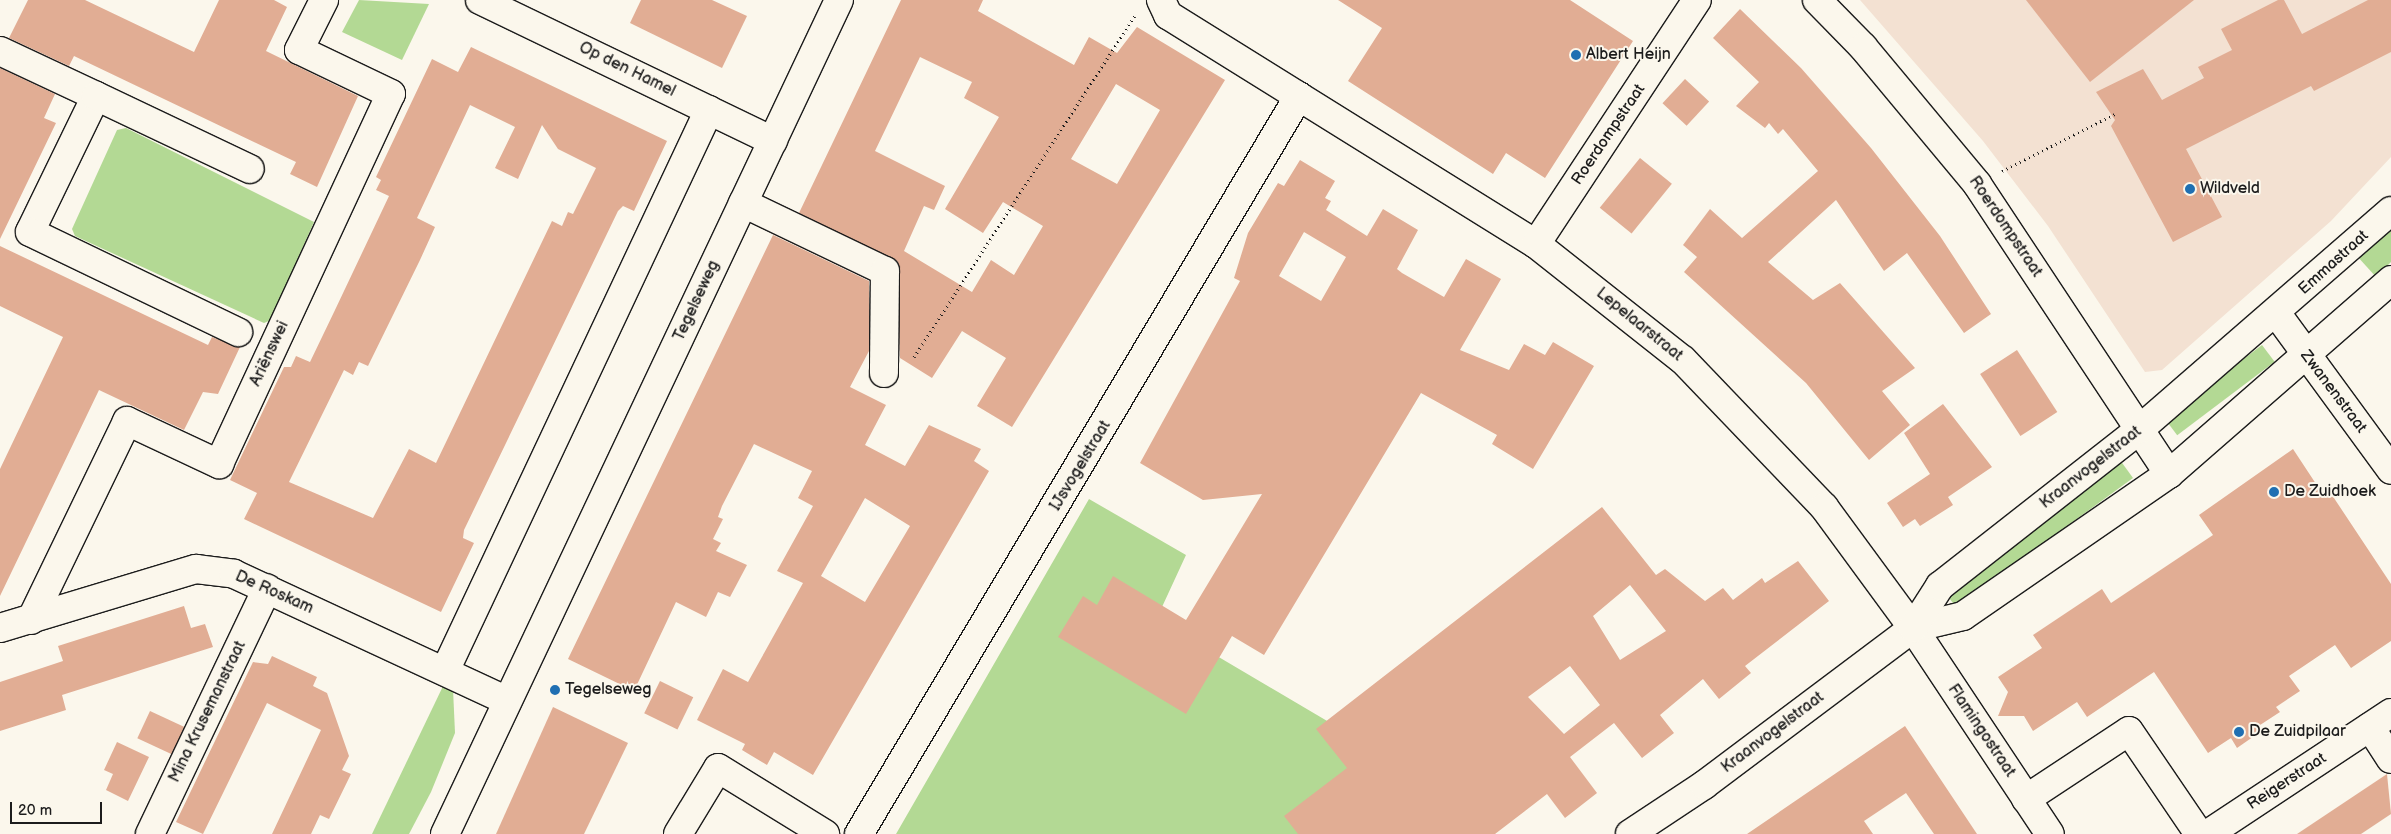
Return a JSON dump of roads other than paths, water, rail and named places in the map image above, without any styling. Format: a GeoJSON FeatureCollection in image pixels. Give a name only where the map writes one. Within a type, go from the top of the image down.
{"type":"FeatureCollection","features":[{"type":"Feature","properties":{"kind":"street","name":"Ariënswei"},"geometry":{"type":"LineString","coordinates":[[31,620],[127,421],[219,464],[391,94],[299,50],[324,0]]}},
{"type":"Feature","properties":{"kind":"street","name":"Tegelseweg"},"geometry":{"type":"LineString","coordinates":[[447,829],[840,0]]}},
{"type":"Feature","properties":{"kind":"street","name":"Roerdompstraat"},"geometry":{"type":"LineString","coordinates":[[1536,244],[1697,0]]}},
{"type":"Feature","properties":{"kind":"street","name":"Roerdompstraat"},"geometry":{"type":"LineString","coordinates":[[1817,0],[1863,47],[1977,184],[2169,474]]}},
{"type":"Feature","properties":{"kind":"street","name":"Op den Hamel"},"geometry":{"type":"LineString","coordinates":[[498,4],[772,142]]}},
{"type":"Feature","properties":{"kind":"street","name":"Lepelaarstraat"},"geometry":{"type":"LineString","coordinates":[[1150,5],[1168,14],[1536,244],[1683,360],[1824,507],[1913,628]]}},
{"type":"Feature","properties":{"kind":"street"},"geometry":{"type":"LineString","coordinates":[[0,51],[250,169]]}},
{"type":"Feature","properties":{"kind":"street"},"geometry":{"type":"LineString","coordinates":[[96,96],[30,232],[238,332]]}},
{"type":"Feature","properties":{"kind":"street","name":"IJsvogelstraat"},"geometry":{"type":"LineString","coordinates":[[860,834],[1299,96]]}},
{"type":"Feature","properties":{"kind":"street"},"geometry":{"type":"LineString","coordinates":[[445,671],[709,110]]}},
{"type":"Feature","properties":{"kind":"street"},"geometry":{"type":"LineString","coordinates":[[743,203],[885,271],[884,372]]}},
{"type":"Feature","properties":{"kind":"street","name":"Emmastraat"},"geometry":{"type":"LineString","coordinates":[[2277,314],[2391,211]]}},
{"type":"Feature","properties":{"kind":"street"},"geometry":{"type":"LineString","coordinates":[[2307,358],[2391,280]]}},
{"type":"Feature","properties":{"kind":"street","name":"Kraanvogelstraat"},"geometry":{"type":"LineString","coordinates":[[1630,834],[1704,785],[1913,628],[1940,586],[2140,429],[2277,314]]}},
{"type":"Feature","properties":{"kind":"street","name":"Zwanenstraat"},"geometry":{"type":"LineString","coordinates":[[2277,314],[2307,358],[2391,470]]}},
{"type":"Feature","properties":{"kind":"street","name":"Kraanvogelstraat"},"geometry":{"type":"LineString","coordinates":[[1913,628],[1963,616],[2169,474],[2307,358]]}},
{"type":"Feature","properties":{"kind":"street","name":"De Roskam"},"geometry":{"type":"LineString","coordinates":[[0,628],[196,568],[234,574],[507,701]]}},
{"type":"Feature","properties":{"kind":"street","name":"Mina Krusemanstraat"},"geometry":{"type":"LineString","coordinates":[[150,834],[267,589]]}},
{"type":"Feature","properties":{"kind":"street","name":"Flamingostraat"},"geometry":{"type":"LineString","coordinates":[[1913,628],[2050,834]]}},
{"type":"Feature","properties":{"kind":"street"},"geometry":{"type":"LineString","coordinates":[[2380,720],[2391,759]]}},
{"type":"Feature","properties":{"kind":"street","name":"Reigerstraat"},"geometry":{"type":"LineString","coordinates":[[2208,834],[2380,720]]}},
{"type":"Feature","properties":{"kind":"street"},"geometry":{"type":"LineString","coordinates":[[2026,799],[2129,730],[2199,834]]}},
{"type":"Feature","properties":{"kind":"street"},"geometry":{"type":"LineString","coordinates":[[678,834],[718,768],[825,834]]}},
{"type":"Feature","properties":{"kind":"place","name":"Albert Heijn"},"geometry":{"type":"Point","coordinates":[1576,55]}},
{"type":"Feature","properties":{"kind":"place","name":"Wildveld"},"geometry":{"type":"Point","coordinates":[2190,189]}},
{"type":"Feature","properties":{"kind":"place","name":"De Zuidhoek"},"geometry":{"type":"Point","coordinates":[2274,492]}},
{"type":"Feature","properties":{"kind":"place","name":"Tegelseweg"},"geometry":{"type":"Point","coordinates":[555,690]}},
{"type":"Feature","properties":{"kind":"place","name":"De Zuidpilaar"},"geometry":{"type":"Point","coordinates":[2239,732]}}]}
